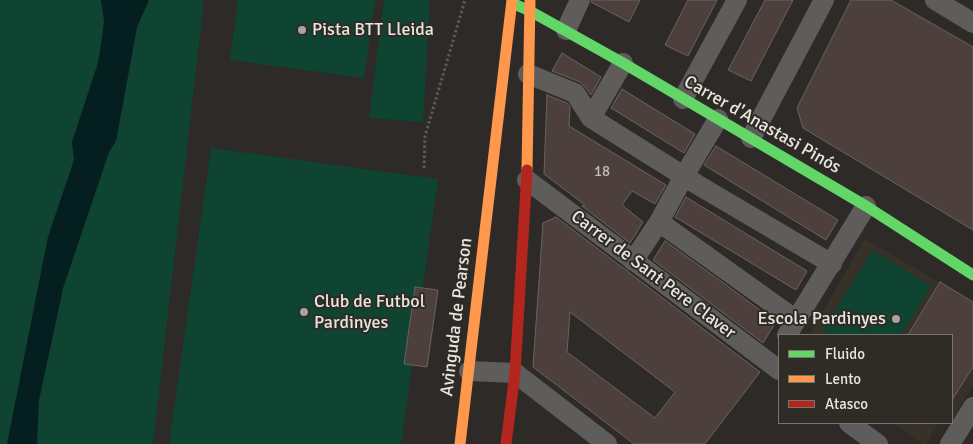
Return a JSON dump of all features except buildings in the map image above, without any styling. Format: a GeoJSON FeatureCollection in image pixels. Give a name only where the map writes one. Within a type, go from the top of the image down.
{"type":"FeatureCollection","features":[{"type":"Feature","properties":{"kind":"street"},"geometry":{"type":"LineString","coordinates":[[566,30],[580,0]]}},
{"type":"Feature","properties":{"kind":"street"},"geometry":{"type":"LineString","coordinates":[[683,99],[737,0]]}},
{"type":"Feature","properties":{"kind":"street"},"geometry":{"type":"LineString","coordinates":[[751,138],[823,0]]}},
{"type":"Feature","properties":{"kind":"street"},"geometry":{"type":"LineString","coordinates":[[935,0],[973,22]]}},
{"type":"Feature","properties":{"kind":"street","name":"Avinguda de Pearson"},"geometry":{"type":"LineString","coordinates":[[460,444],[493,190],[494,146],[512,1],[530,5]]}},
{"type":"Feature","properties":{"kind":"street"},"geometry":{"type":"LineString","coordinates":[[506,444],[516,373],[521,185],[530,5]]}},
{"type":"Feature","properties":{"kind":"street","name":"Carrer d'Anastasi Pinós"},"geometry":{"type":"LineString","coordinates":[[530,5],[566,30],[866,206],[973,275]]}},
{"type":"Feature","properties":{"kind":"street"},"geometry":{"type":"LineString","coordinates":[[591,118],[623,63]]}},
{"type":"Feature","properties":{"kind":"street"},"geometry":{"type":"LineString","coordinates":[[528,74],[575,93],[591,118],[832,264]]}},
{"type":"Feature","properties":{"kind":"street"},"geometry":{"type":"LineString","coordinates":[[633,261],[718,120]]}},
{"type":"Feature","properties":{"kind":"street"},"geometry":{"type":"LineString","coordinates":[[494,146],[504,158]]}},
{"type":"Feature","properties":{"kind":"street","name":"Carrer de Sant Pere Claver"},"geometry":{"type":"LineString","coordinates":[[521,185],[777,361]]}},
{"type":"Feature","properties":{"kind":"street"},"geometry":{"type":"LineString","coordinates":[[658,222],[792,328],[866,206]]}},
{"type":"Feature","properties":{"kind":"street"},"geometry":{"type":"LineString","coordinates":[[468,371],[516,373],[607,444]]}},
{"type":"Feature","properties":{"kind":"street"},"geometry":{"type":"LineString","coordinates":[[950,444],[973,407]]}},
{"type":"Feature","properties":{"kind":"street"},"geometry":{"type":"LineString","coordinates":[[850,424],[878,444]]}},
{"type":"Feature","properties":{"kind":"path"},"geometry":{"type":"LineString","coordinates":[[424,168],[425,136],[466,0]]}},
{"type":"Feature","properties":{"kind":"shaded area","name":"Escola Pardinyes"},"geometry":{"type":"Polygon","coordinates":[[[865,239],[973,302],[973,385],[953,418],[953,334],[810,334],[865,239]]]}},
{"type":"Feature","properties":{"kind":"shaded area"},"geometry":{"type":"Polygon","coordinates":[[[894,424],[938,424],[926,444],[923,444],[894,424]]]}},
{"type":"Feature","properties":{"kind":"green space"},"geometry":{"type":"Polygon","coordinates":[[[0,0],[101,0],[104,21],[98,63],[72,141],[74,160],[48,237],[7,444],[0,444],[0,0]]]}},
{"type":"Feature","properties":{"kind":"green space"},"geometry":{"type":"Polygon","coordinates":[[[149,0],[204,0],[153,444],[37,444],[39,400],[63,288],[109,152],[116,141],[137,27],[149,0]]]}},
{"type":"Feature","properties":{"kind":"green space","name":"Pista BTT Lleida"},"geometry":{"type":"Polygon","coordinates":[[[238,0],[375,0],[364,78],[230,60],[238,0]]]}},
{"type":"Feature","properties":{"kind":"green space"},"geometry":{"type":"Polygon","coordinates":[[[384,0],[430,0],[423,122],[369,118],[384,0]]]}},
{"type":"Feature","properties":{"kind":"green space","name":"Club de Futbol Pardinyes"},"geometry":{"type":"Polygon","coordinates":[[[211,148],[438,179],[401,444],[169,444],[211,148]]]}},
{"type":"Feature","properties":{"kind":"green space"},"geometry":{"type":"Polygon","coordinates":[[[873,250],[931,286],[902,334],[830,334],[823,330],[873,250]]]}},
{"type":"Feature","properties":{"kind":"water"},"geometry":{"type":"Polygon","coordinates":[[[101,0],[149,0],[137,27],[116,141],[109,152],[63,288],[39,400],[37,444],[7,444],[48,237],[74,160],[72,142],[98,63],[104,21],[101,0]]]}},
{"type":"Feature","properties":{"kind":"traffic: fast"},"geometry":{"type":"LineString","coordinates":[[512,3],[530,11],[623,63],[866,206],[973,275]]}},
{"type":"Feature","properties":{"kind":"traffic: slow"},"geometry":{"type":"LineString","coordinates":[[460,444],[512,0]]}},
{"type":"Feature","properties":{"kind":"traffic: slow"},"geometry":{"type":"LineString","coordinates":[[527,170],[530,0]]}},
{"type":"Feature","properties":{"kind":"traffic: jam"},"geometry":{"type":"LineString","coordinates":[[506,444],[515,373],[527,170]]}},
{"type":"Feature","properties":{"kind":"place","name":"Pista BTT Lleida"},"geometry":{"type":"Point","coordinates":[302,30]}},
{"type":"Feature","properties":{"kind":"place","name":"Club de Futbol Pardinyes"},"geometry":{"type":"Point","coordinates":[304,312]}},
{"type":"Feature","properties":{"kind":"place","name":"Escola Pardinyes"},"geometry":{"type":"Point","coordinates":[896,319]}}]}
